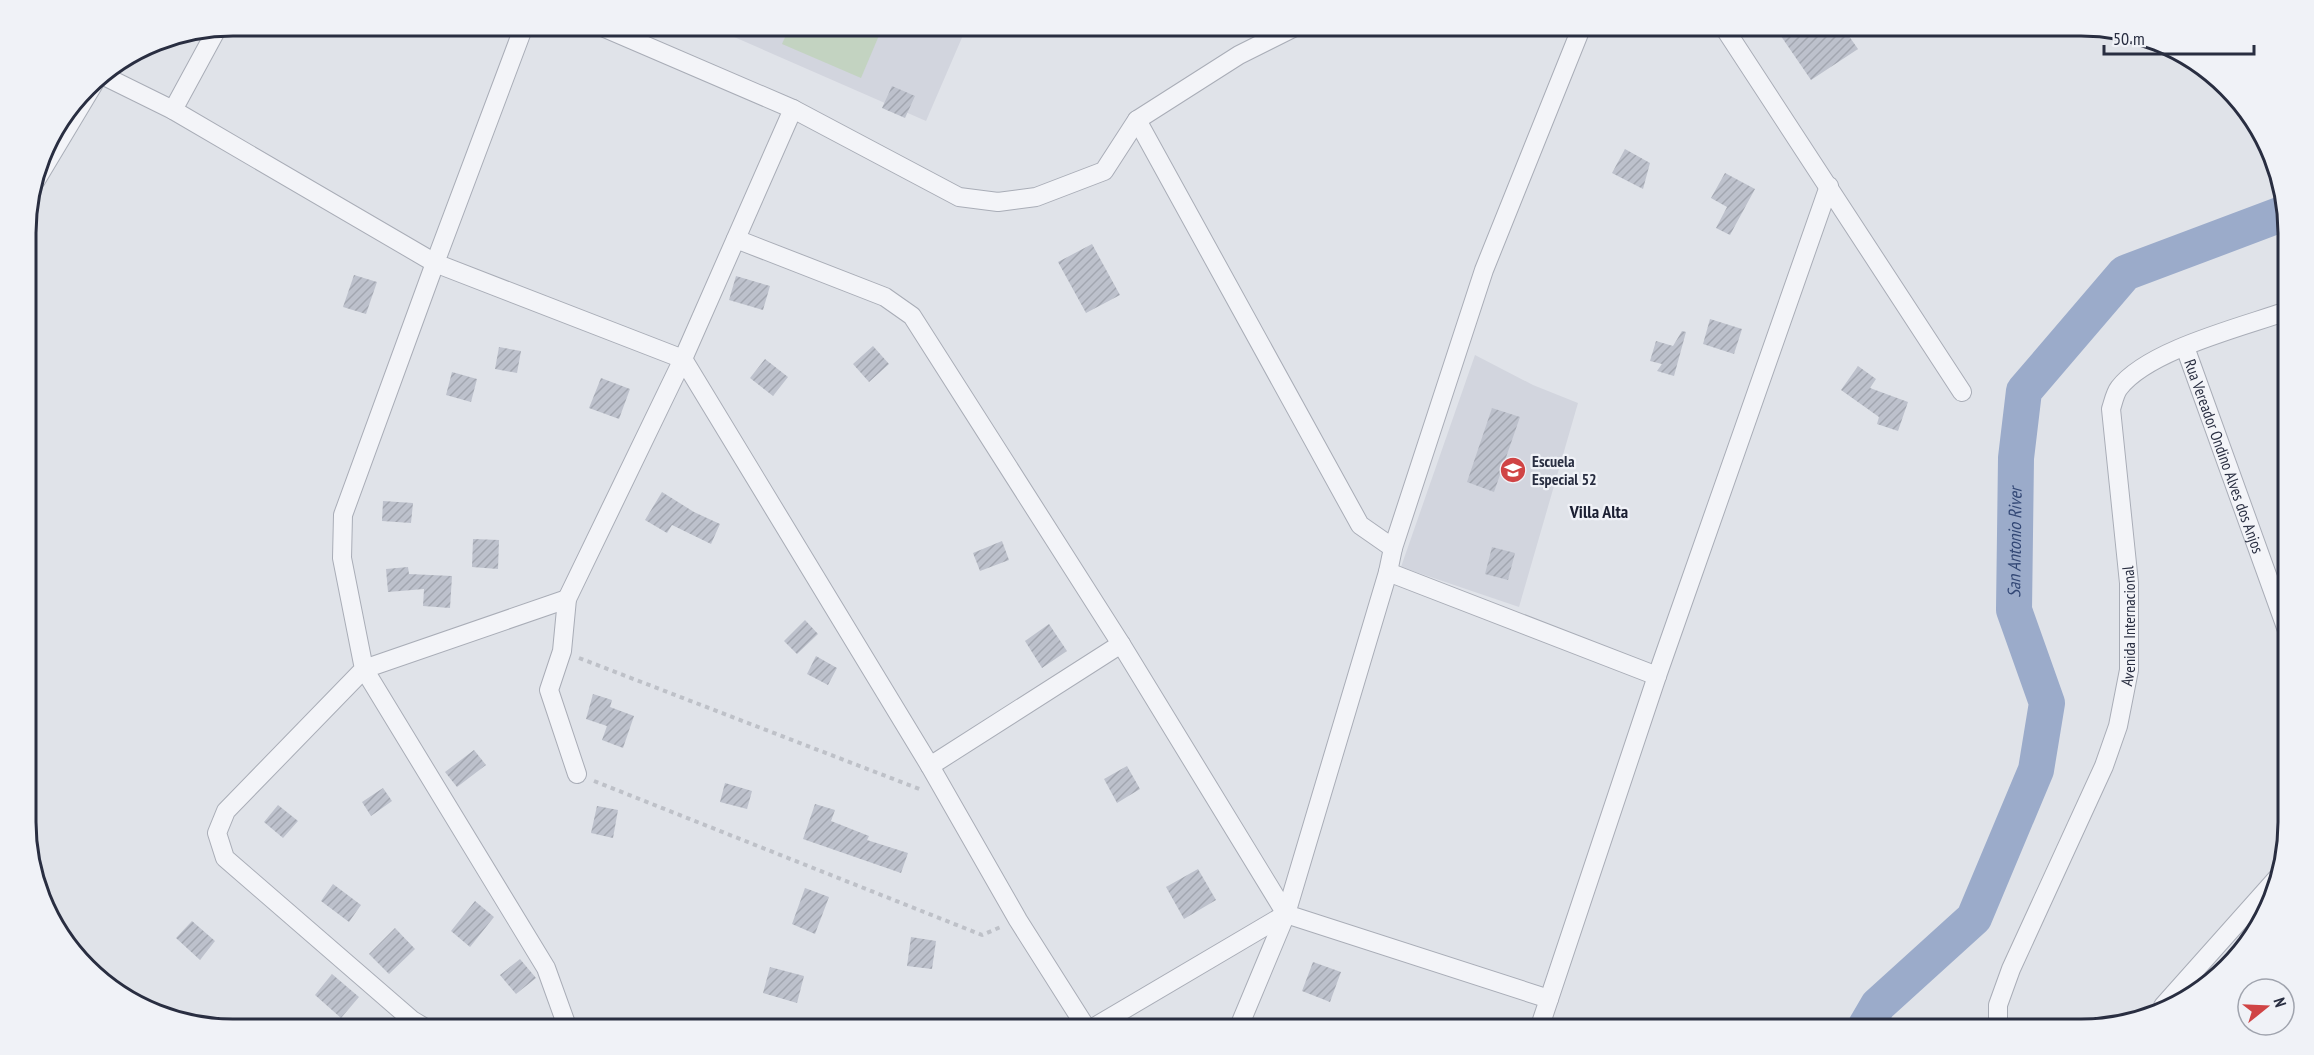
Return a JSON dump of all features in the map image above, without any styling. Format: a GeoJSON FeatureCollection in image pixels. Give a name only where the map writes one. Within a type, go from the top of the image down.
{"type":"FeatureCollection","features":[{"type":"Feature","properties":{"kind":"street"},"geometry":{"type":"LineString","coordinates":[[520,36],[343,515],[342,558],[364,669],[546,968],[564,1019]]}},
{"type":"Feature","properties":{"kind":"street"},"geometry":{"type":"LineString","coordinates":[[623,36],[793,109],[959,197],[998,201],[1036,197],[1104,171],[1137,120],[1239,56],[1278,36]]}},
{"type":"Feature","properties":{"kind":"street"},"geometry":{"type":"LineString","coordinates":[[1242,1019],[1286,914],[1388,572],[1393,548],[1484,270],[1578,36]]}},
{"type":"Feature","properties":{"kind":"street"},"geometry":{"type":"LineString","coordinates":[[1730,36],[1962,392]]}},
{"type":"Feature","properties":{"kind":"street"},"geometry":{"type":"LineString","coordinates":[[173,110],[213,38]]}},
{"type":"Feature","properties":{"kind":"street"},"geometry":{"type":"LineString","coordinates":[[110,80],[173,110],[435,263],[683,359],[930,766],[1018,920],[1081,1019]]}},
{"type":"Feature","properties":{"kind":"street"},"geometry":{"type":"LineString","coordinates":[[577,774],[549,690],[562,651],[567,599],[683,359],[793,109]]}},
{"type":"Feature","properties":{"kind":"street"},"geometry":{"type":"LineString","coordinates":[[54,151],[76,115]]}},
{"type":"Feature","properties":{"kind":"street"},"geometry":{"type":"LineString","coordinates":[[1137,120],[1360,525],[1393,548]]}},
{"type":"Feature","properties":{"kind":"street"},"geometry":{"type":"LineString","coordinates":[[1542,1019],[1657,676],[1829,186]]}},
{"type":"Feature","properties":{"kind":"street"},"geometry":{"type":"LineString","coordinates":[[736,239],[885,297],[912,316],[1121,644],[1286,914],[1549,999]]}},
{"type":"Feature","properties":{"kind":"street","name":"Avenida Internacional"},"geometry":{"type":"LineString","coordinates":[[1998,1019],[1998,1005],[2011,969],[2104,766],[2118,726],[2129,670],[2129,583],[2111,409],[2118,389],[2139,368],[2186,347],[2278,314]]}},
{"type":"Feature","properties":{"kind":"street","name":"Rua Vereador Ondino Alves dos Anjos"},"geometry":{"type":"LineString","coordinates":[[2186,347],[2278,605]]}},
{"type":"Feature","properties":{"kind":"street"},"geometry":{"type":"LineString","coordinates":[[1388,572],[1657,676]]}},
{"type":"Feature","properties":{"kind":"street"},"geometry":{"type":"LineString","coordinates":[[411,1019],[225,858],[217,833],[226,811],[364,669],[567,599]]}},
{"type":"Feature","properties":{"kind":"street"},"geometry":{"type":"LineString","coordinates":[[930,766],[1121,644]]}},
{"type":"Feature","properties":{"kind":"street"},"geometry":{"type":"LineString","coordinates":[[2170,998],[2266,890]]}},
{"type":"Feature","properties":{"kind":"street"},"geometry":{"type":"LineString","coordinates":[[1108,1019],[1286,914]]}},
{"type":"Feature","properties":{"kind":"path"},"geometry":{"type":"LineString","coordinates":[[562,651],[924,790],[930,766]]}},
{"type":"Feature","properties":{"kind":"path"},"geometry":{"type":"LineString","coordinates":[[577,774],[982,934],[1018,920]]}},
{"type":"Feature","properties":{"kind":"shaded area"},"geometry":{"type":"Polygon","coordinates":[[[732,36],[963,36],[926,121],[732,36]]]}},
{"type":"Feature","properties":{"kind":"shaded area"},"geometry":{"type":"Polygon","coordinates":[[[1475,355],[1533,385],[1578,403],[1519,607],[1401,567],[1475,355]]]}},
{"type":"Feature","properties":{"kind":"green space"},"geometry":{"type":"Polygon","coordinates":[[[786,36],[879,36],[861,78],[782,44],[786,36]]]}},
{"type":"Feature","properties":{"kind":"building"},"geometry":{"type":"Polygon","coordinates":[[[1781,36],[1849,36],[1858,49],[1811,80],[1781,36]]]}},
{"type":"Feature","properties":{"kind":"building"},"geometry":{"type":"Polygon","coordinates":[[[892,86],[915,96],[905,118],[882,108],[892,86]]]}},
{"type":"Feature","properties":{"kind":"building"},"geometry":{"type":"Polygon","coordinates":[[[1625,149],[1650,163],[1643,189],[1612,173],[1625,149]]]}},
{"type":"Feature","properties":{"kind":"building"},"geometry":{"type":"Polygon","coordinates":[[[1725,173],[1755,189],[1730,235],[1716,228],[1727,207],[1711,198],[1725,173]]]}},
{"type":"Feature","properties":{"kind":"building"},"geometry":{"type":"Polygon","coordinates":[[[1092,244],[1120,295],[1086,313],[1058,262],[1092,244]]]}},
{"type":"Feature","properties":{"kind":"building"},"geometry":{"type":"Polygon","coordinates":[[[354,275],[377,282],[366,314],[343,307],[354,275]]]}},
{"type":"Feature","properties":{"kind":"building"},"geometry":{"type":"Polygon","coordinates":[[[736,276],[770,286],[763,310],[729,300],[736,276]]]}},
{"type":"Feature","properties":{"kind":"building"},"geometry":{"type":"Polygon","coordinates":[[[1710,319],[1742,329],[1734,354],[1703,344],[1710,319]]]}},
{"type":"Feature","properties":{"kind":"building"},"geometry":{"type":"Polygon","coordinates":[[[1682,331],[1686,332],[1674,376],[1657,371],[1662,364],[1650,361],[1656,341],[1673,346],[1682,331]]]}},
{"type":"Feature","properties":{"kind":"building"},"geometry":{"type":"Polygon","coordinates":[[[873,346],[889,364],[869,382],[853,364],[873,346]]]}},
{"type":"Feature","properties":{"kind":"building"},"geometry":{"type":"Polygon","coordinates":[[[499,347],[521,351],[517,373],[495,369],[499,347]]]}},
{"type":"Feature","properties":{"kind":"building"},"geometry":{"type":"Polygon","coordinates":[[[765,359],[788,377],[773,396],[750,378],[765,359]]]}},
{"type":"Feature","properties":{"kind":"building"},"geometry":{"type":"Polygon","coordinates":[[[1858,366],[1876,379],[1870,388],[1908,402],[1898,431],[1877,424],[1879,417],[1841,390],[1858,366]]]}},
{"type":"Feature","properties":{"kind":"building"},"geometry":{"type":"Polygon","coordinates":[[[452,372],[477,379],[471,402],[446,395],[452,372]]]}},
{"type":"Feature","properties":{"kind":"building"},"geometry":{"type":"Polygon","coordinates":[[[601,378],[630,389],[619,419],[589,408],[601,378]]]}},
{"type":"Feature","properties":{"kind":"building"},"geometry":{"type":"Polygon","coordinates":[[[1492,408],[1520,417],[1494,492],[1467,482],[1492,408]]]}},
{"type":"Feature","properties":{"kind":"building"},"geometry":{"type":"Polygon","coordinates":[[[662,492],[694,512],[720,524],[711,544],[672,525],[667,533],[645,520],[662,492]]]}},
{"type":"Feature","properties":{"kind":"building"},"geometry":{"type":"Polygon","coordinates":[[[383,501],[413,503],[411,523],[382,521],[383,501]]]}},
{"type":"Feature","properties":{"kind":"building"},"geometry":{"type":"Polygon","coordinates":[[[473,539],[499,540],[498,569],[472,567],[473,539]]]}},
{"type":"Feature","properties":{"kind":"building"},"geometry":{"type":"Polygon","coordinates":[[[1002,541],[1009,560],[980,571],[973,553],[1002,541]]]}},
{"type":"Feature","properties":{"kind":"building"},"geometry":{"type":"Polygon","coordinates":[[[1492,547],[1515,553],[1508,580],[1485,574],[1492,547]]]}},
{"type":"Feature","properties":{"kind":"building"},"geometry":{"type":"Polygon","coordinates":[[[408,567],[409,574],[452,576],[450,608],[423,606],[424,589],[388,592],[386,569],[408,567]]]}},
{"type":"Feature","properties":{"kind":"building"},"geometry":{"type":"Polygon","coordinates":[[[805,620],[818,634],[797,654],[784,641],[805,620]]]}},
{"type":"Feature","properties":{"kind":"building"},"geometry":{"type":"Polygon","coordinates":[[[1049,624],[1067,651],[1042,668],[1025,641],[1049,624]]]}},
{"type":"Feature","properties":{"kind":"building"},"geometry":{"type":"Polygon","coordinates":[[[816,656],[837,668],[828,685],[807,674],[816,656]]]}},
{"type":"Feature","properties":{"kind":"building"},"geometry":{"type":"Polygon","coordinates":[[[593,694],[612,700],[610,707],[634,716],[623,748],[602,740],[607,726],[586,719],[593,694]]]}},
{"type":"Feature","properties":{"kind":"building"},"geometry":{"type":"Polygon","coordinates":[[[474,750],[486,765],[457,787],[445,772],[474,750]]]}},
{"type":"Feature","properties":{"kind":"building"},"geometry":{"type":"Polygon","coordinates":[[[1127,766],[1140,789],[1117,803],[1104,779],[1127,766]]]}},
{"type":"Feature","properties":{"kind":"building"},"geometry":{"type":"Polygon","coordinates":[[[725,783],[752,791],[747,809],[720,802],[725,783]]]}},
{"type":"Feature","properties":{"kind":"building"},"geometry":{"type":"Polygon","coordinates":[[[383,788],[392,801],[371,816],[362,802],[383,788]]]}},
{"type":"Feature","properties":{"kind":"building"},"geometry":{"type":"Polygon","coordinates":[[[815,804],[835,810],[831,821],[869,836],[867,840],[908,853],[901,873],[803,839],[815,804]]]}},
{"type":"Feature","properties":{"kind":"building"},"geometry":{"type":"Polygon","coordinates":[[[278,805],[298,821],[283,838],[264,822],[278,805]]]}},
{"type":"Feature","properties":{"kind":"building"},"geometry":{"type":"Polygon","coordinates":[[[597,806],[618,810],[613,838],[591,833],[597,806]]]}},
{"type":"Feature","properties":{"kind":"building"},"geometry":{"type":"Polygon","coordinates":[[[1198,869],[1216,900],[1184,919],[1166,887],[1198,869]]]}},
{"type":"Feature","properties":{"kind":"building"},"geometry":{"type":"Polygon","coordinates":[[[333,884],[361,905],[349,922],[321,901],[333,884]]]}},
{"type":"Feature","properties":{"kind":"building"},"geometry":{"type":"Polygon","coordinates":[[[805,888],[829,897],[815,934],[792,924],[805,888]]]}},
{"type":"Feature","properties":{"kind":"building"},"geometry":{"type":"Polygon","coordinates":[[[475,901],[494,917],[470,947],[451,931],[475,901]]]}},
{"type":"Feature","properties":{"kind":"building"},"geometry":{"type":"Polygon","coordinates":[[[192,921],[215,941],[200,960],[176,938],[192,921]]]}},
{"type":"Feature","properties":{"kind":"building"},"geometry":{"type":"Polygon","coordinates":[[[395,928],[415,949],[389,974],[369,954],[395,928]]]}},
{"type":"Feature","properties":{"kind":"building"},"geometry":{"type":"Polygon","coordinates":[[[911,937],[936,941],[932,969],[907,966],[911,937]]]}},
{"type":"Feature","properties":{"kind":"building"},"geometry":{"type":"Polygon","coordinates":[[[520,959],[536,978],[516,994],[500,975],[520,959]]]}},
{"type":"Feature","properties":{"kind":"building"},"geometry":{"type":"Polygon","coordinates":[[[1313,962],[1341,972],[1330,1002],[1302,991],[1313,962]]]}},
{"type":"Feature","properties":{"kind":"building"},"geometry":{"type":"Polygon","coordinates":[[[770,967],[804,976],[797,1003],[763,993],[770,967]]]}},
{"type":"Feature","properties":{"kind":"building"},"geometry":{"type":"Polygon","coordinates":[[[332,974],[359,997],[341,1018],[315,995],[332,974]]]}},
{"type":"Feature","properties":{"kind":"waterway","name":"San Antonio River"},"geometry":{"type":"LineString","coordinates":[[1870,1019],[1878,1005],[1974,918],[2036,770],[2047,703],[2014,610],[2016,458],[2024,391],[2125,273],[2277,216]]}},
{"type":"Feature","properties":{"kind":"place","name":"Escuela Especial 52"},"geometry":{"type":"Point","coordinates":[1513,470]}},
{"type":"Feature","properties":{"kind":"district","name":"Villa Alta"},"geometry":{"type":"Point","coordinates":[1599,512]}}]}
